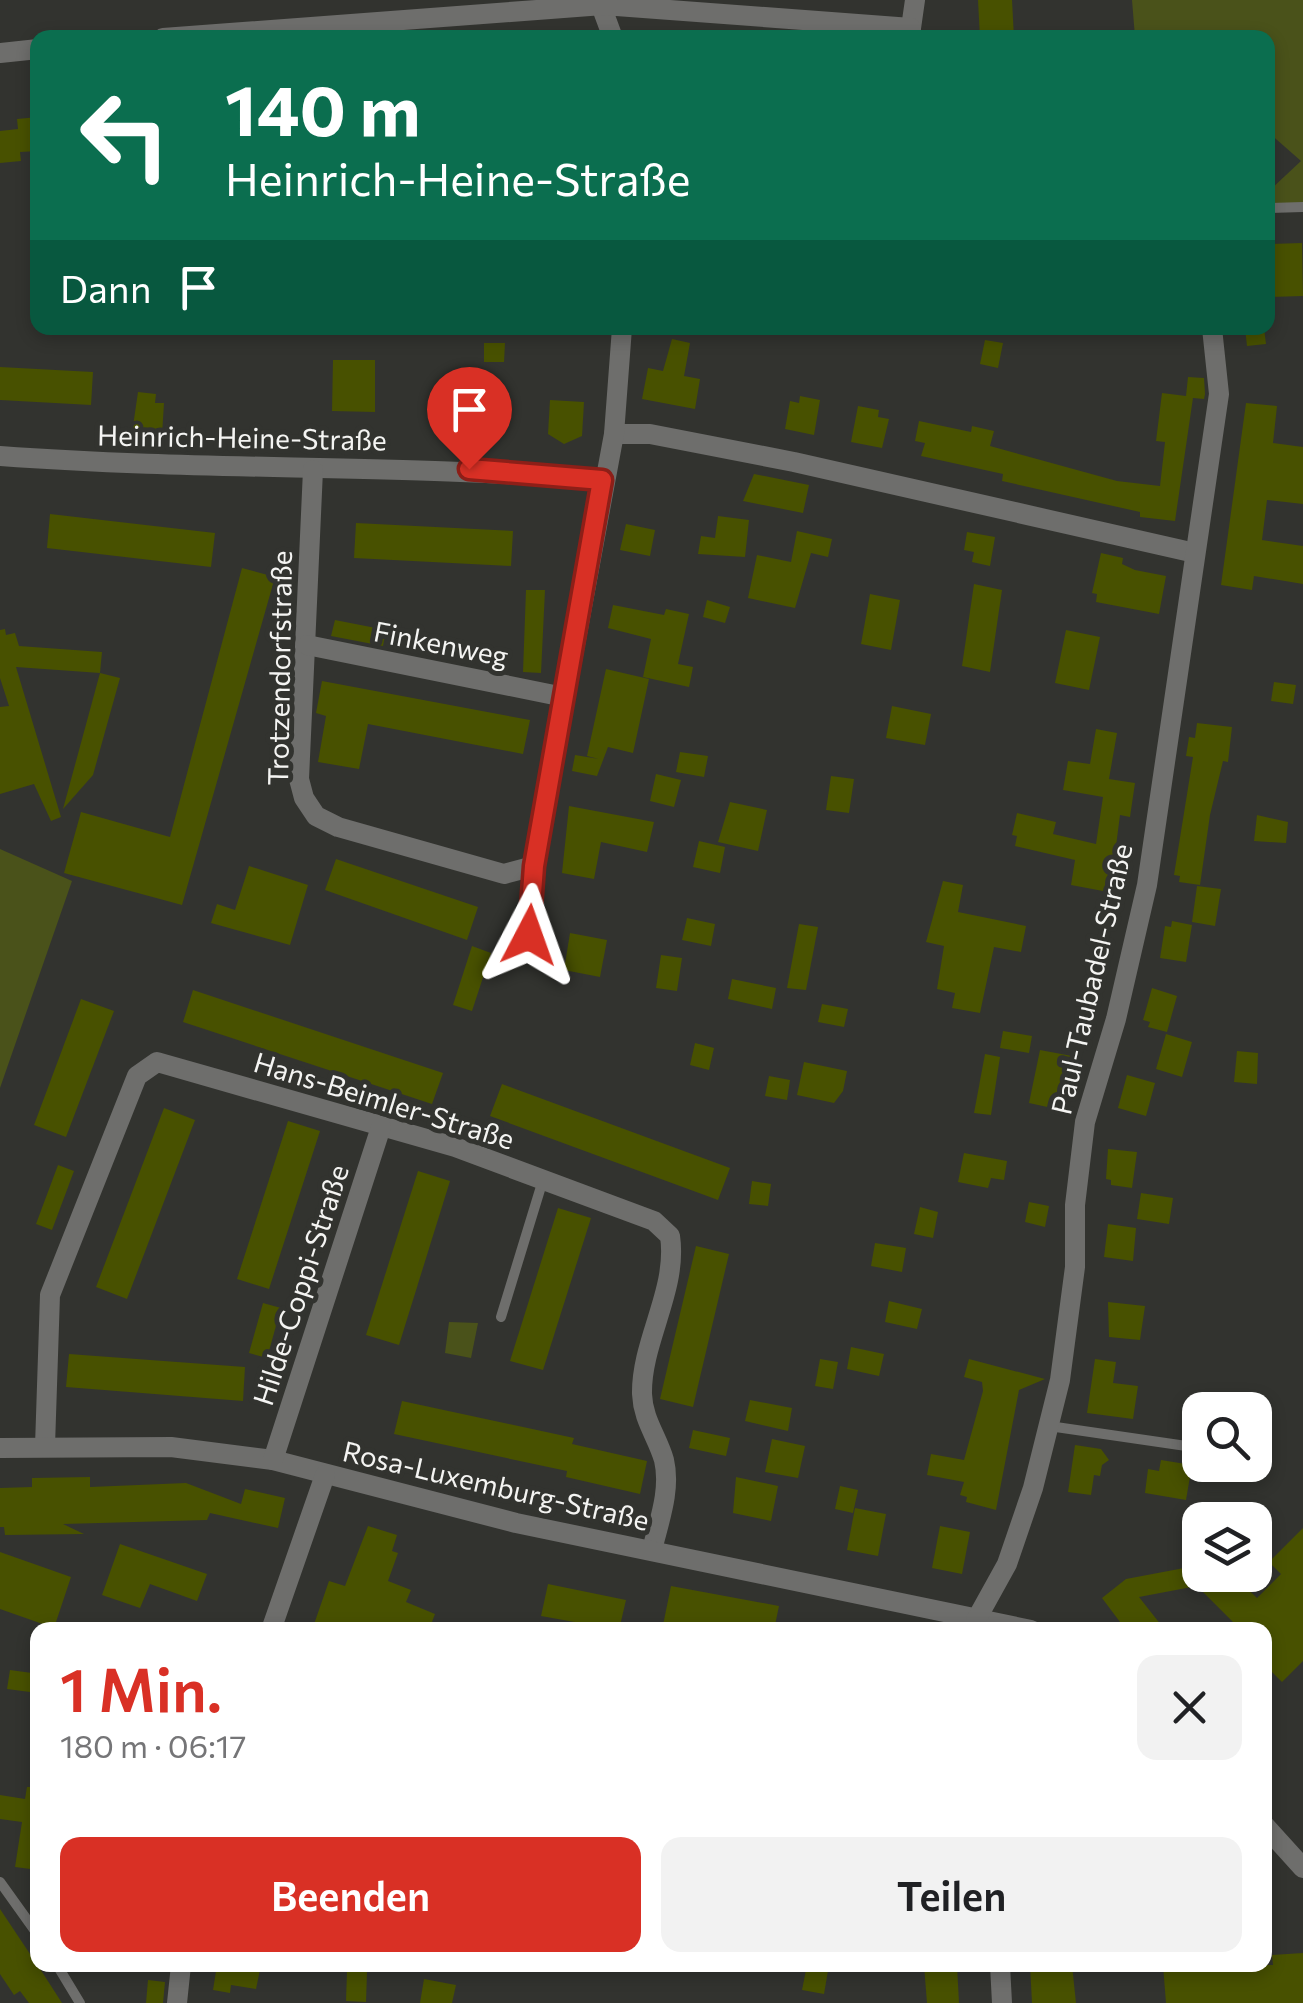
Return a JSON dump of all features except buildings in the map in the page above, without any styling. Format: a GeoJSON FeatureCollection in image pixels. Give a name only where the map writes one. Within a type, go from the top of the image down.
{"type":"FeatureCollection","features":[{"type":"Feature","properties":{"kind":"street"},"geometry":{"type":"LineString","coordinates":[[915,0],[918,30]]}},
{"type":"Feature","properties":{"kind":"street"},"geometry":{"type":"LineString","coordinates":[[263,30],[601,3],[896,30]]}},
{"type":"Feature","properties":{"kind":"street"},"geometry":{"type":"LineString","coordinates":[[601,3],[610,30]]}},
{"type":"Feature","properties":{"kind":"street"},"geometry":{"type":"LineString","coordinates":[[0,53],[30,50]]}},
{"type":"Feature","properties":{"kind":"street"},"geometry":{"type":"LineString","coordinates":[[529,935],[534,866],[602,480],[614,434],[621,335]]}},
{"type":"Feature","properties":{"kind":"street","name":"Paul-Taubadel-Straße"},"geometry":{"type":"LineString","coordinates":[[978,1622],[1008,1564],[1049,1426],[1075,1268],[1075,1205],[1085,1122],[1116,1018],[1147,885],[1219,394],[1213,335]]}},
{"type":"Feature","properties":{"kind":"street"},"geometry":{"type":"LineString","coordinates":[[614,434],[650,434],[794,462],[1195,552]]}},
{"type":"Feature","properties":{"kind":"street","name":"Heinrich-Heine-Straße"},"geometry":{"type":"LineString","coordinates":[[0,456],[313,470],[469,469],[602,480]]}},
{"type":"Feature","properties":{"kind":"street","name":"Trotzendorfstraße"},"geometry":{"type":"LineString","coordinates":[[313,470],[299,779],[304,798],[316,816],[390,845],[504,874],[534,866]]}},
{"type":"Feature","properties":{"kind":"street","name":"Finkenweg"},"geometry":{"type":"LineString","coordinates":[[307,645],[564,697]]}},
{"type":"Feature","properties":{"kind":"street","name":"Hans-Beimler-Straße"},"geometry":{"type":"LineString","coordinates":[[45,1446],[50,1294],[137,1076],[158,1062],[455,1147],[654,1222],[670,1236],[673,1259],[642,1391],[644,1417],[663,1456],[668,1483],[652,1550]]}},
{"type":"Feature","properties":{"kind":"street","name":"Hilde-Coppi-Straße"},"geometry":{"type":"LineString","coordinates":[[272,1460],[381,1127]]}},
{"type":"Feature","properties":{"kind":"street","name":"Rosa-Luxemburg-Straße"},"geometry":{"type":"LineString","coordinates":[[0,1448],[171,1447],[272,1460],[516,1523],[652,1550],[963,1622]]}},
{"type":"Feature","properties":{"kind":"street"},"geometry":{"type":"LineString","coordinates":[[274,1622],[324,1475]]}},
{"type":"Feature","properties":{"kind":"street"},"geometry":{"type":"LineString","coordinates":[[1272,1834],[1303,1868]]}},
{"type":"Feature","properties":{"kind":"street"},"geometry":{"type":"LineString","coordinates":[[177,2003],[180,1972]]}},
{"type":"Feature","properties":{"kind":"street"},"geometry":{"type":"LineString","coordinates":[[1000,1972],[1002,2003]]}},
{"type":"Feature","properties":{"kind":"lane"},"geometry":{"type":"LineString","coordinates":[[1275,208],[1303,207]]}},
{"type":"Feature","properties":{"kind":"lane"},"geometry":{"type":"LineString","coordinates":[[501,1317],[543,1180]]}},
{"type":"Feature","properties":{"kind":"lane"},"geometry":{"type":"LineString","coordinates":[[1049,1426],[1182,1445]]}},
{"type":"Feature","properties":{"kind":"lane"},"geometry":{"type":"LineString","coordinates":[[0,1882],[30,1925]]}},
{"type":"Feature","properties":{"kind":"lane"},"geometry":{"type":"LineString","coordinates":[[61,1972],[80,2003]]}},
{"type":"Feature","properties":{"kind":"green space"},"geometry":{"type":"Polygon","coordinates":[[[1132,0],[1303,0],[1303,203],[1275,204],[1275,185],[1301,161],[1275,138],[1275,30],[1134,30],[1132,0]]]}},
{"type":"Feature","properties":{"kind":"green space"},"geometry":{"type":"Polygon","coordinates":[[[0,849],[72,881],[0,1088],[0,849]]]}},
{"type":"Feature","properties":{"kind":"green space"},"geometry":{"type":"Polygon","coordinates":[[[449,1322],[478,1323],[471,1358],[445,1353],[449,1322]]]}},
{"type":"Feature","properties":{"kind":"route"},"geometry":{"type":"LineString","coordinates":[[469,469],[602,480],[534,866],[529,935]]}}]}
